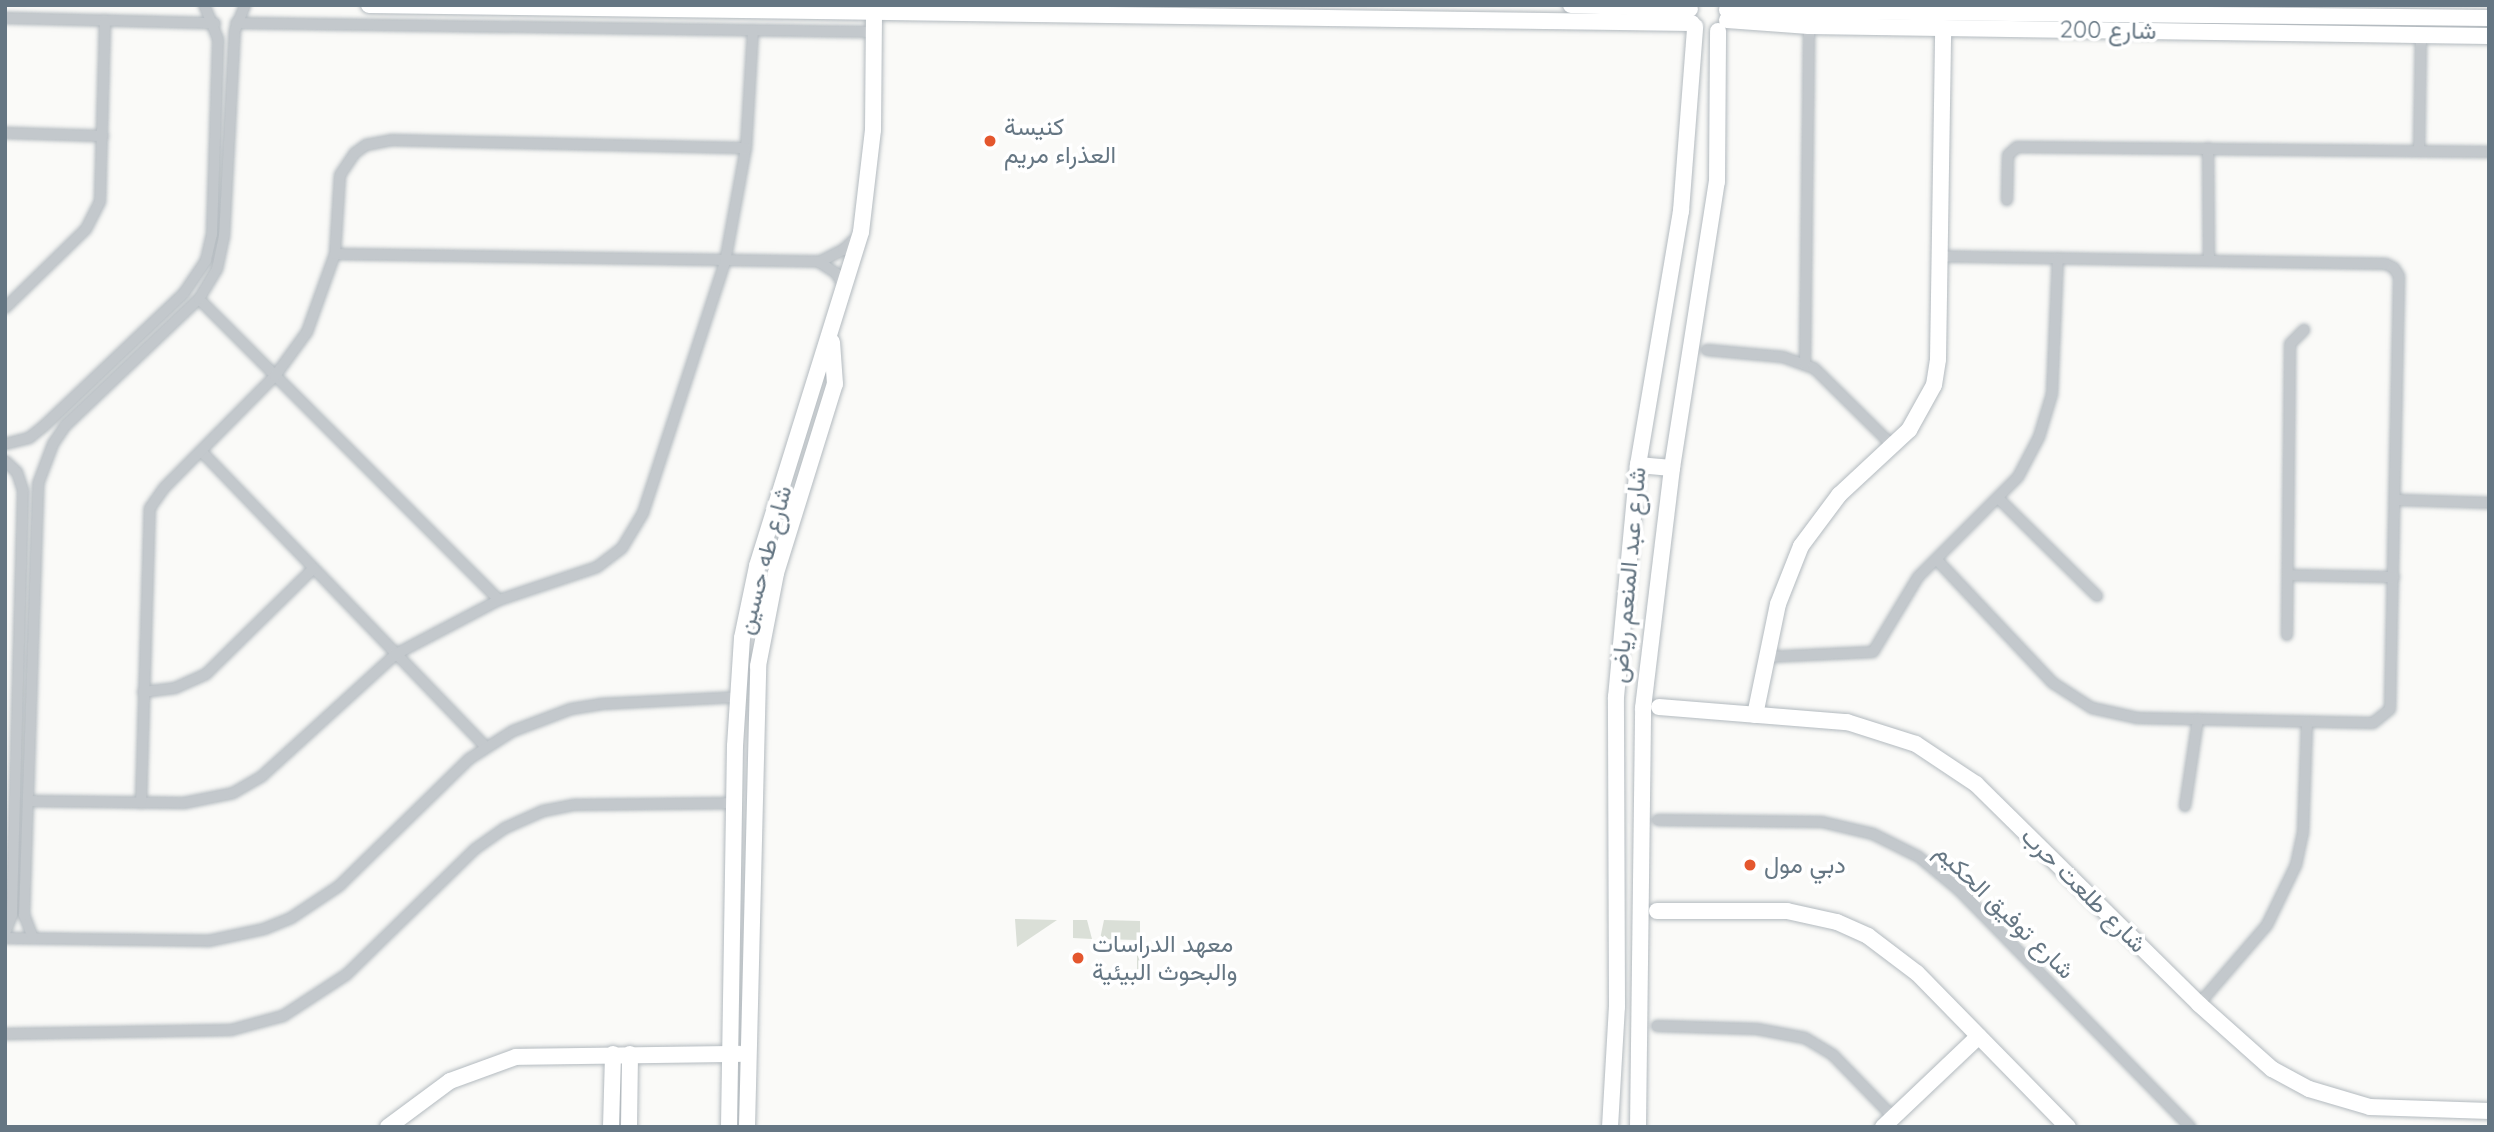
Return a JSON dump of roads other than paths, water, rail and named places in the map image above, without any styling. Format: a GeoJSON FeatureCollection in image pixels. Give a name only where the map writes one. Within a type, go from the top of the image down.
{"type":"FeatureCollection","features":[{"type":"Feature","properties":{"kind":"street"},"geometry":{"type":"LineString","coordinates":[[5,444],[29,438],[44,426],[184,293],[206,260],[212,234],[218,39],[215,23],[204,5]]}},
{"type":"Feature","properties":{"kind":"street"},"geometry":{"type":"LineString","coordinates":[[33,938],[24,921],[36,506],[43,463],[65,426],[199,299],[222,253],[236,23],[245,5]]}},
{"type":"Feature","properties":{"kind":"street"},"geometry":{"type":"LineString","coordinates":[[369,5],[1692,16]]}},
{"type":"Feature","properties":{"kind":"street"},"geometry":{"type":"LineString","coordinates":[[1571,5],[1692,16]]}},
{"type":"Feature","properties":{"kind":"street"},"geometry":{"type":"LineString","coordinates":[[2025,5],[2040,15]]}},
{"type":"Feature","properties":{"kind":"street","name":"شارع 200"},"geometry":{"type":"LineString","coordinates":[[1724,17],[1823,8],[1943,17],[2489,36]]}},
{"type":"Feature","properties":{"kind":"street","name":"شارع طه حسين"},"geometry":{"type":"LineString","coordinates":[[729,1127],[737,697],[744,626],[757,566],[846,289],[861,232],[873,142],[874,10]]}},
{"type":"Feature","properties":{"kind":"street","name":"شارع 200"},"geometry":{"type":"LineString","coordinates":[[1724,17],[1810,26],[1943,17],[2227,10],[2489,18]]}},
{"type":"Feature","properties":{"kind":"street"},"geometry":{"type":"LineString","coordinates":[[1692,16],[1703,33],[1724,17]]}},
{"type":"Feature","properties":{"kind":"street","name":"شارع عبد المنعم رياض"},"geometry":{"type":"LineString","coordinates":[[1610,1127],[1617,1007],[1616,697],[1637,465],[1681,211],[1692,16]]}},
{"type":"Feature","properties":{"kind":"street","name":"شارع عبد المنعم رياض"},"geometry":{"type":"LineString","coordinates":[[1637,1127],[1643,708],[1670,544],[1672,468],[1717,182],[1724,17]]}},
{"type":"Feature","properties":{"kind":"street"},"geometry":{"type":"LineString","coordinates":[[1755,715],[1782,589],[1805,539],[1839,495],[1893,446],[1917,419],[1934,385],[1938,359],[1943,17]]}},
{"type":"Feature","properties":{"kind":"street"},"geometry":{"type":"LineString","coordinates":[[5,18],[215,23]]}},
{"type":"Feature","properties":{"kind":"street"},"geometry":{"type":"LineString","coordinates":[[5,308],[94,215],[103,185],[105,20]]}},
{"type":"Feature","properties":{"kind":"street"},"geometry":{"type":"LineString","coordinates":[[236,23],[874,32]]}},
{"type":"Feature","properties":{"kind":"street"},"geometry":{"type":"LineString","coordinates":[[1804,363],[1810,26]]}},
{"type":"Feature","properties":{"kind":"street"},"geometry":{"type":"LineString","coordinates":[[27,802],[201,802],[248,785],[396,654],[499,600],[597,567],[632,536],[725,262],[746,148],[753,30]]}},
{"type":"Feature","properties":{"kind":"street"},"geometry":{"type":"LineString","coordinates":[[2419,151],[2421,35]]}},
{"type":"Feature","properties":{"kind":"street"},"geometry":{"type":"LineString","coordinates":[[5,133],[103,136]]}},
{"type":"Feature","properties":{"kind":"street"},"geometry":{"type":"LineString","coordinates":[[141,803],[147,520],[156,497],[275,376],[313,320],[335,254],[340,175],[355,153],[379,141],[746,148]]}},
{"type":"Feature","properties":{"kind":"street"},"geometry":{"type":"LineString","coordinates":[[2007,200],[2008,155],[2017,147],[2489,152]]}},
{"type":"Feature","properties":{"kind":"street"},"geometry":{"type":"LineString","coordinates":[[2208,148],[2209,260]]}},
{"type":"Feature","properties":{"kind":"street"},"geometry":{"type":"LineString","coordinates":[[335,254],[819,262],[842,250],[861,232]]}},
{"type":"Feature","properties":{"kind":"street"},"geometry":{"type":"LineString","coordinates":[[1937,560],[2071,697],[2114,715],[2373,723],[2390,709],[2397,272],[2386,264],[1940,256]]}},
{"type":"Feature","properties":{"kind":"street"},"geometry":{"type":"LineString","coordinates":[[1767,657],[1873,652],[1883,642],[1903,596],[1999,499],[2029,458],[2049,405],[2056,372],[2058,258]]}},
{"type":"Feature","properties":{"kind":"street"},"geometry":{"type":"LineString","coordinates":[[819,262],[836,273],[846,289]]}},
{"type":"Feature","properties":{"kind":"street"},"geometry":{"type":"LineString","coordinates":[[199,299],[499,600]]}},
{"type":"Feature","properties":{"kind":"street"},"geometry":{"type":"LineString","coordinates":[[2287,635],[2290,344],[2304,330]]}},
{"type":"Feature","properties":{"kind":"street","name":"شارع طه حسين"},"geometry":{"type":"LineString","coordinates":[[747,1127],[758,666],[776,573],[835,384],[831,337]]}},
{"type":"Feature","properties":{"kind":"street"},"geometry":{"type":"LineString","coordinates":[[1707,350],[1804,363],[1830,380],[1893,446]]}},
{"type":"Feature","properties":{"kind":"street"},"geometry":{"type":"LineString","coordinates":[[202,452],[486,747]]}},
{"type":"Feature","properties":{"kind":"street"},"geometry":{"type":"LineString","coordinates":[[5,461],[17,472],[23,491],[10,801],[12,915],[5,936],[208,941],[273,925],[339,886],[486,747],[531,722],[571,709],[737,697]]}},
{"type":"Feature","properties":{"kind":"street"},"geometry":{"type":"LineString","coordinates":[[1637,465],[1672,468]]}},
{"type":"Feature","properties":{"kind":"street"},"geometry":{"type":"LineString","coordinates":[[1999,499],[2097,596]]}},
{"type":"Feature","properties":{"kind":"street"},"geometry":{"type":"LineString","coordinates":[[2395,500],[2489,503]]}},
{"type":"Feature","properties":{"kind":"street"},"geometry":{"type":"LineString","coordinates":[[144,692],[175,688],[206,674],[314,568]]}},
{"type":"Feature","properties":{"kind":"street"},"geometry":{"type":"LineString","coordinates":[[2288,575],[2394,578]]}},
{"type":"Feature","properties":{"kind":"street","name":"شارع طلعت حرب"},"geometry":{"type":"LineString","coordinates":[[1659,708],[1865,725],[1916,744],[1947,762],[1976,784],[2199,1004],[2263,1063],[2329,1096],[2391,1109],[2489,1111]]}},
{"type":"Feature","properties":{"kind":"street"},"geometry":{"type":"LineString","coordinates":[[2185,806],[2198,719]]}},
{"type":"Feature","properties":{"kind":"street"},"geometry":{"type":"LineString","coordinates":[[2199,1004],[2267,925],[2292,876],[2303,833],[2307,722]]}},
{"type":"Feature","properties":{"kind":"street"},"geometry":{"type":"LineString","coordinates":[[5,1034],[232,1030],[284,1016],[346,975],[475,849],[505,828],[543,811],[575,805],[734,803]]}},
{"type":"Feature","properties":{"kind":"street","name":"شارع توفيق الحكيم"},"geometry":{"type":"LineString","coordinates":[[1658,820],[1822,822],[1872,834],[1919,857],[1959,890],[2190,1127]]}},
{"type":"Feature","properties":{"kind":"street"},"geometry":{"type":"LineString","coordinates":[[1657,911],[1787,911],[1837,922],[1894,953],[2068,1127]]}},
{"type":"Feature","properties":{"kind":"street"},"geometry":{"type":"LineString","coordinates":[[1617,1007],[1639,1007]]}},
{"type":"Feature","properties":{"kind":"street"},"geometry":{"type":"LineString","coordinates":[[1657,1026],[1757,1029],[1805,1038],[1833,1055],[1888,1122],[1979,1036]]}},
{"type":"Feature","properties":{"kind":"street"},"geometry":{"type":"LineString","coordinates":[[388,1127],[430,1093],[494,1063],[544,1054],[750,1054]]}},
{"type":"Feature","properties":{"kind":"street"},"geometry":{"type":"LineString","coordinates":[[611,1127],[613,1054]]}},
{"type":"Feature","properties":{"kind":"street"},"geometry":{"type":"LineString","coordinates":[[629,1127],[630,1054]]}},
{"type":"Feature","properties":{"kind":"place","name":"كنيسة العذراء مريم"},"geometry":{"type":"Point","coordinates":[990,141]}},
{"type":"Feature","properties":{"kind":"place","name":"دبي مول"},"geometry":{"type":"Point","coordinates":[1750,865]}},
{"type":"Feature","properties":{"kind":"place","name":"معهد الدراسات والبحوث البيئية"},"geometry":{"type":"Point","coordinates":[1078,958]}}]}
